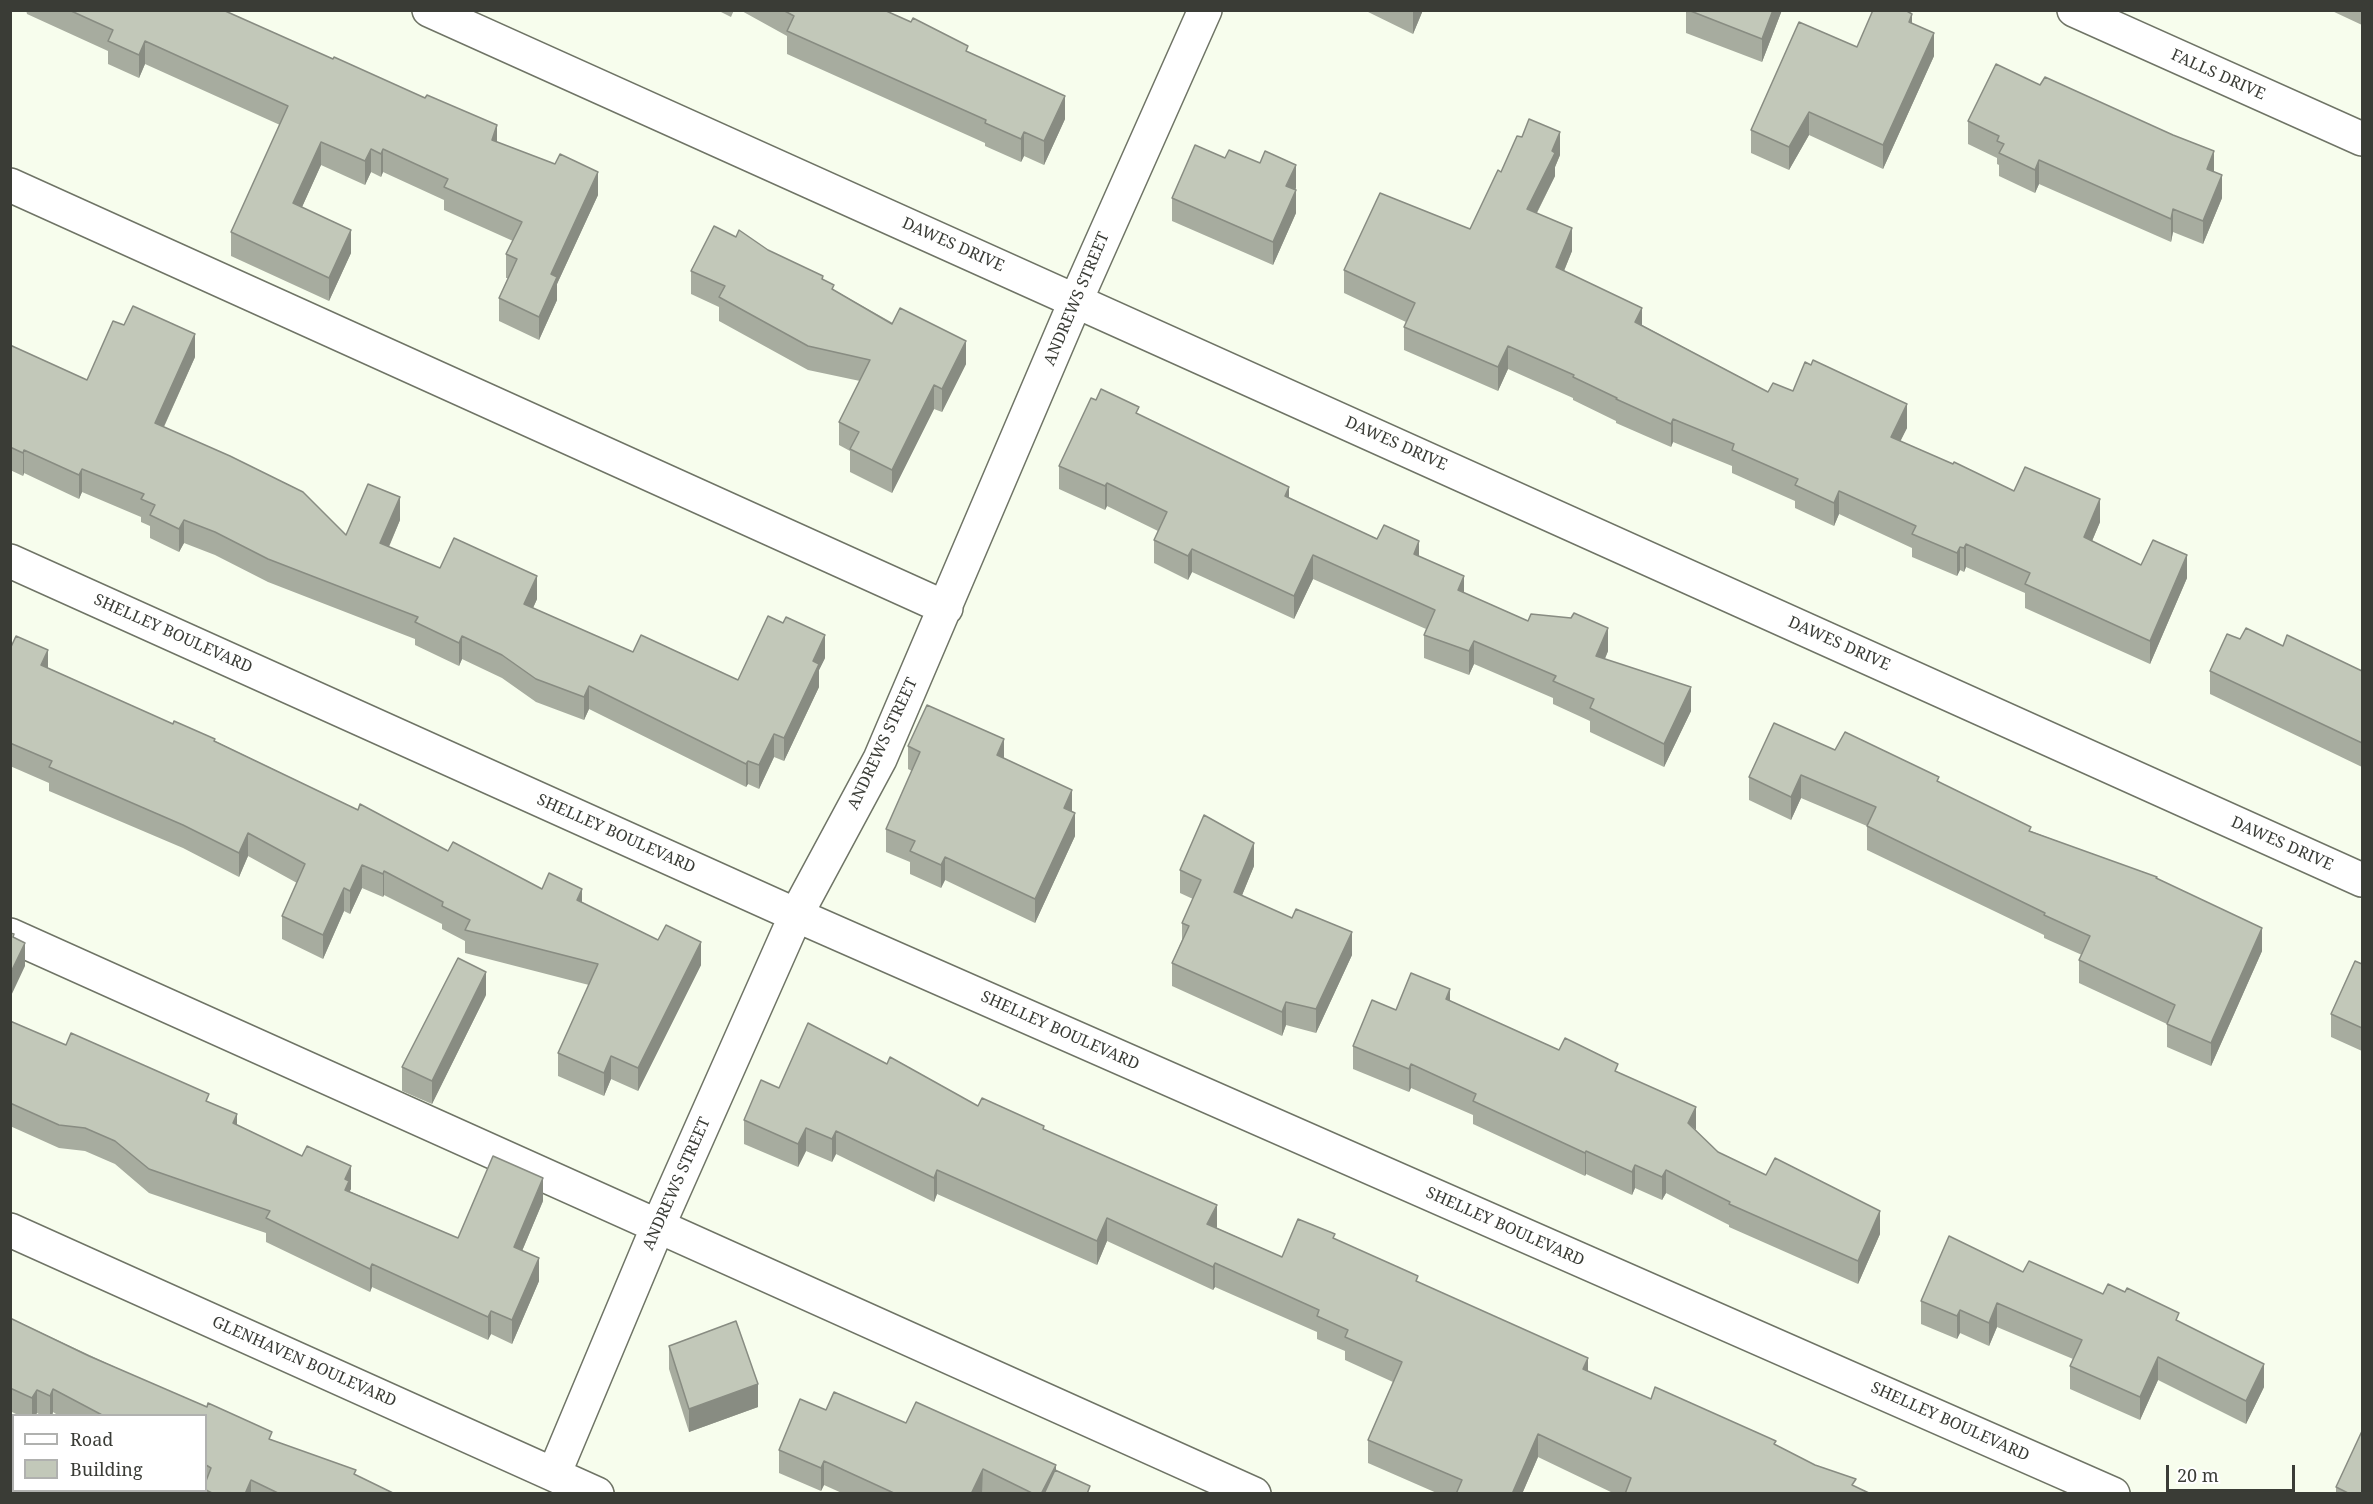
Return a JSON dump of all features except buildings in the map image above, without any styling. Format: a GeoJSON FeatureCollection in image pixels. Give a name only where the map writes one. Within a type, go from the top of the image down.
{"type":"FeatureCollection","features":[{"type":"Feature","properties":{"kind":"street","name":"DAWES DRIVE"},"geometry":{"type":"LineString","coordinates":[[429,10],[2362,880]]}},
{"type":"Feature","properties":{"kind":"street","name":"ANDREWS STREET"},"geometry":{"type":"LineString","coordinates":[[554,1473],[658,1226],[796,915],[880,759],[1076,300],[1205,10]]}},
{"type":"Feature","properties":{"kind":"street","name":"FALLS DRIVE"},"geometry":{"type":"LineString","coordinates":[[2074,10],[2362,139]]}},
{"type":"Feature","properties":{"kind":"street"},"geometry":{"type":"LineString","coordinates":[[10,186],[946,608]]}},
{"type":"Feature","properties":{"kind":"street","name":"SHELLEY BOULEVARD"},"geometry":{"type":"LineString","coordinates":[[10,561],[796,915],[2113,1494]]}},
{"type":"Feature","properties":{"kind":"street"},"geometry":{"type":"LineString","coordinates":[[10,935],[1254,1494]]}},
{"type":"Feature","properties":{"kind":"street","name":"GLENHAVEN BOULEVARD"},"geometry":{"type":"LineString","coordinates":[[10,1230],[597,1494]]}}]}
